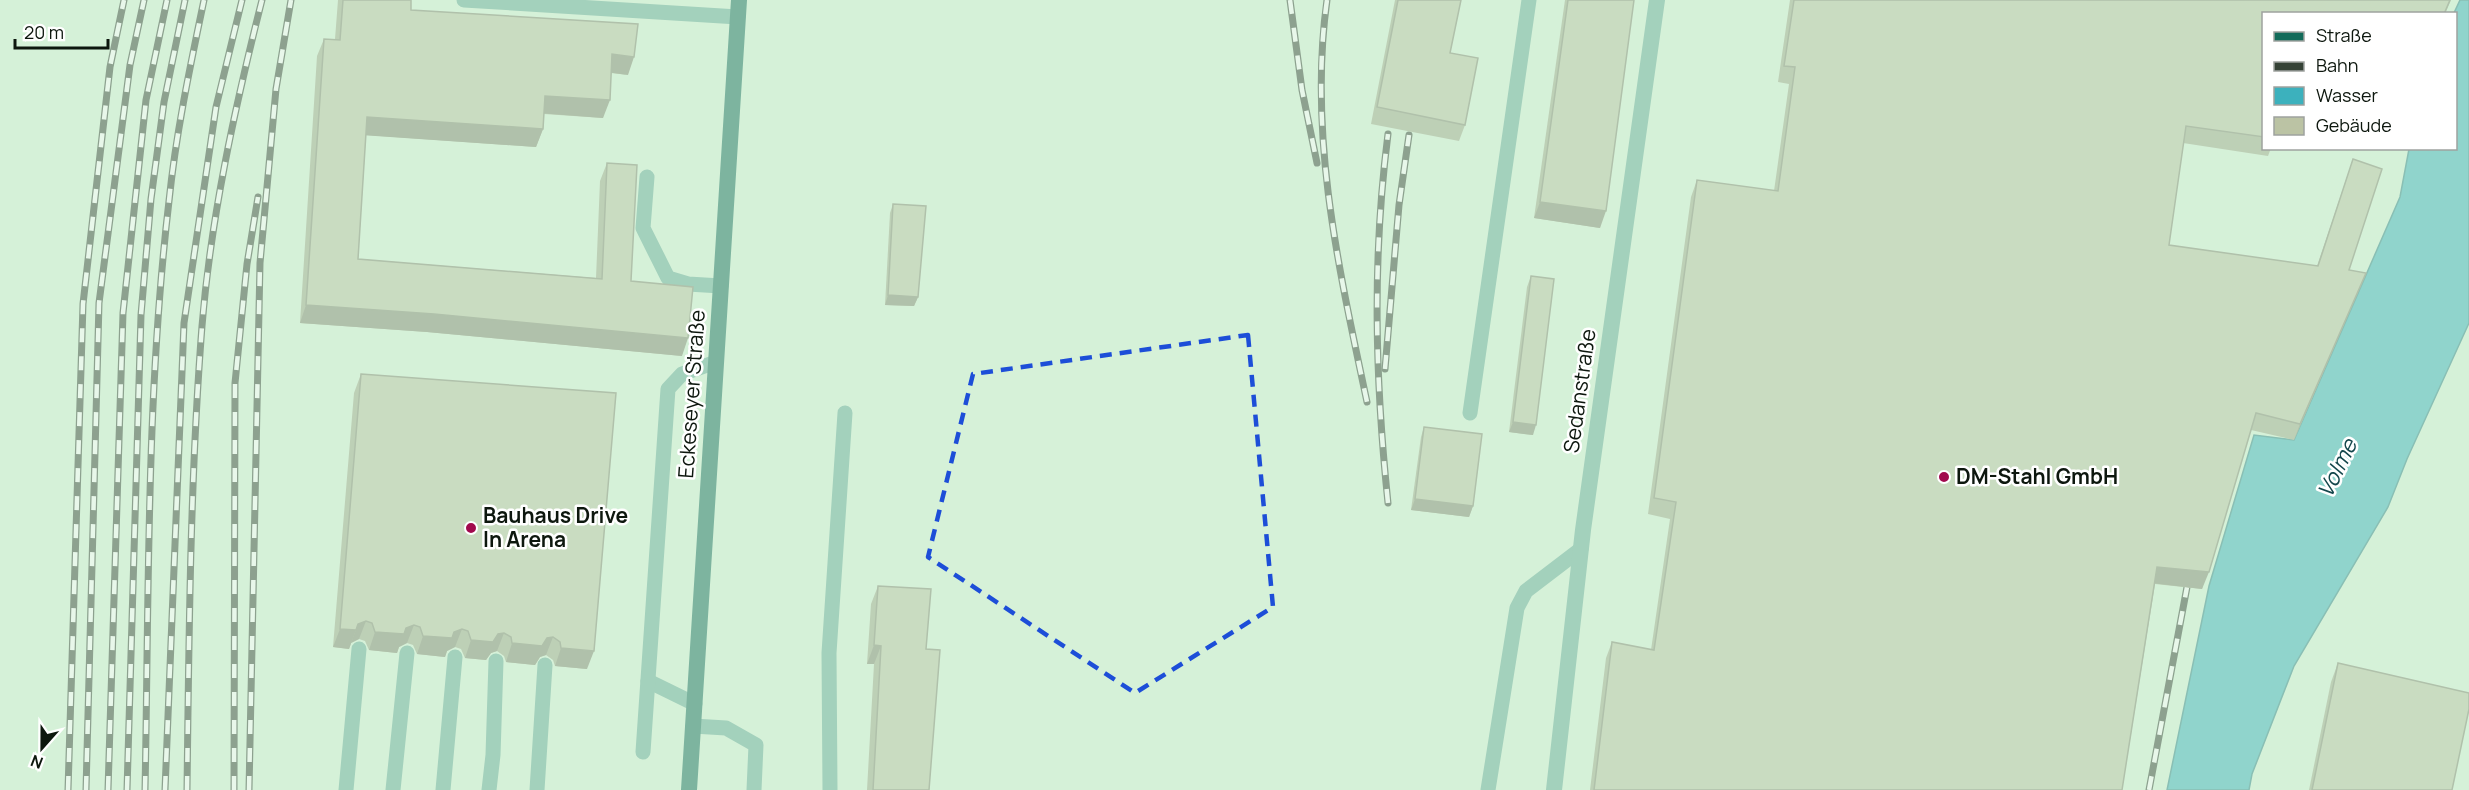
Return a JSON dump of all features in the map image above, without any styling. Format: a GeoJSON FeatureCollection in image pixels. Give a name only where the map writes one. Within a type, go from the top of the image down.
{"type":"FeatureCollection","features":[{"type":"Feature","properties":{"kind":"main road","name":"Eckeseyer Straße"},"geometry":{"type":"LineString","coordinates":[[689,790],[739,8]]}},
{"type":"Feature","properties":{"kind":"street","name":"Sedanstraße"},"geometry":{"type":"LineString","coordinates":[[1554,790],[1581,549],[1657,0]]}},
{"type":"Feature","properties":{"kind":"lane"},"geometry":{"type":"LineString","coordinates":[[464,0],[739,8]]}},
{"type":"Feature","properties":{"kind":"lane"},"geometry":{"type":"LineString","coordinates":[[1470,413],[1529,0]]}},
{"type":"Feature","properties":{"kind":"lane"},"geometry":{"type":"LineString","coordinates":[[647,177],[644,228],[668,278],[688,284],[721,286]]}},
{"type":"Feature","properties":{"kind":"lane"},"geometry":{"type":"LineString","coordinates":[[643,752],[668,388],[682,374],[716,362]]}},
{"type":"Feature","properties":{"kind":"lane"},"geometry":{"type":"LineString","coordinates":[[830,790],[829,653],[845,413]]}},
{"type":"Feature","properties":{"kind":"lane"},"geometry":{"type":"LineString","coordinates":[[1488,790],[1517,608],[1526,591],[1581,549]]}},
{"type":"Feature","properties":{"kind":"lane"},"geometry":{"type":"LineString","coordinates":[[346,790],[359,650]]}},
{"type":"Feature","properties":{"kind":"lane"},"geometry":{"type":"LineString","coordinates":[[393,790],[406,653]]}},
{"type":"Feature","properties":{"kind":"lane"},"geometry":{"type":"LineString","coordinates":[[443,790],[455,657]]}},
{"type":"Feature","properties":{"kind":"lane"},"geometry":{"type":"LineString","coordinates":[[489,790],[493,755],[496,661]]}},
{"type":"Feature","properties":{"kind":"lane"},"geometry":{"type":"LineString","coordinates":[[537,790],[545,665]]}},
{"type":"Feature","properties":{"kind":"lane"},"geometry":{"type":"LineString","coordinates":[[648,681],[694,704]]}},
{"type":"Feature","properties":{"kind":"lane"},"geometry":{"type":"LineString","coordinates":[[693,726],[726,728],[756,746],[753,790]]}},
{"type":"Feature","properties":{"kind":"highlighted area"},"geometry":{"type":"Polygon","coordinates":[[[1248,335],[1273,607],[1135,693],[928,557],[973,374],[1248,335]]]}},
{"type":"Feature","properties":{"kind":"water","name":"Volme"},"geometry":{"type":"Polygon","coordinates":[[[2460,0],[2469,0],[2469,323],[2407,459],[2388,507],[2294,666],[2252,774],[2249,790],[2167,790],[2209,586],[2254,435],[2294,440],[2400,197],[2409,150],[2457,150],[2457,12],[2454,12],[2460,0]]]}},
{"type":"Feature","properties":{"kind":"building"},"geometry":{"type":"Polygon","coordinates":[[[343,0],[411,0],[411,10],[638,24],[634,57],[612,54],[610,100],[545,96],[543,129],[367,117],[358,259],[602,279],[607,163],[637,165],[631,281],[693,287],[688,338],[434,314],[306,305],[324,39],[340,40],[343,0]]]}},
{"type":"Feature","properties":{"kind":"building"},"geometry":{"type":"Polygon","coordinates":[[[1398,0],[1461,0],[1450,53],[1478,58],[1465,125],[1377,107],[1398,0]]]}},
{"type":"Feature","properties":{"kind":"building"},"geometry":{"type":"Polygon","coordinates":[[[1568,0],[1634,0],[1606,211],[1540,202],[1568,0]]]}},
{"type":"Feature","properties":{"kind":"building","name":"DM-Stahl GmbH"},"geometry":{"type":"Polygon","coordinates":[[[1794,0],[2450,0],[2445,12],[2262,12],[2262,137],[2186,126],[2169,245],[2318,266],[2353,159],[2382,169],[2349,270],[2366,273],[2300,424],[2256,413],[2209,572],[2157,567],[2122,790],[1594,790],[1612,642],[1654,650],[1676,502],[1654,498],[1697,180],[1778,191],[1795,67],[1784,66],[1794,0]]]}},
{"type":"Feature","properties":{"kind":"building"},"geometry":{"type":"Polygon","coordinates":[[[893,204],[926,206],[918,297],[888,295],[893,204]]]}},
{"type":"Feature","properties":{"kind":"building"},"geometry":{"type":"Polygon","coordinates":[[[1531,276],[1554,279],[1536,425],[1513,422],[1531,276]]]}},
{"type":"Feature","properties":{"kind":"building","name":"Bauhaus Drive In Arena"},"geometry":{"type":"Polygon","coordinates":[[[361,374],[616,393],[594,651],[561,648],[560,642],[553,637],[547,638],[542,646],[512,643],[511,637],[504,633],[498,634],[493,642],[471,640],[468,631],[462,629],[454,632],[452,638],[423,636],[420,627],[414,625],[406,628],[404,634],[375,632],[372,623],[366,621],[358,624],[356,630],[340,629],[361,374]]]}},
{"type":"Feature","properties":{"kind":"building"},"geometry":{"type":"Polygon","coordinates":[[[1424,427],[1482,434],[1473,506],[1415,499],[1424,427]]]}},
{"type":"Feature","properties":{"kind":"building"},"geometry":{"type":"Polygon","coordinates":[[[878,586],[931,589],[926,649],[940,650],[929,790],[873,790],[881,646],[874,645],[878,586]]]}},
{"type":"Feature","properties":{"kind":"building"},"geometry":{"type":"Polygon","coordinates":[[[2338,663],[2469,693],[2469,709],[2452,790],[2312,790],[2338,663]]]}},
{"type":"Feature","properties":{"kind":"railway"},"geometry":{"type":"LineString","coordinates":[[68,790],[83,304],[110,67],[124,0]]}},
{"type":"Feature","properties":{"kind":"railway"},"geometry":{"type":"LineString","coordinates":[[86,790],[99,303],[130,65],[144,0]]}},
{"type":"Feature","properties":{"kind":"railway"},"geometry":{"type":"LineString","coordinates":[[108,790],[123,313],[146,100],[167,0]]}},
{"type":"Feature","properties":{"kind":"railway"},"geometry":{"type":"LineString","coordinates":[[127,790],[141,315],[151,199],[164,102],[185,0]]}},
{"type":"Feature","properties":{"kind":"railway"},"geometry":{"type":"LineString","coordinates":[[145,790],[150,495],[156,348],[175,150],[204,0]]}},
{"type":"Feature","properties":{"kind":"railway"},"geometry":{"type":"LineString","coordinates":[[165,790],[184,323],[216,107],[242,0]]}},
{"type":"Feature","properties":{"kind":"railway"},"geometry":{"type":"LineString","coordinates":[[187,790],[189,616],[202,326],[211,244],[225,162],[262,0]]}},
{"type":"Feature","properties":{"kind":"railway"},"geometry":{"type":"LineString","coordinates":[[249,790],[260,263],[276,89],[291,0]]}},
{"type":"Feature","properties":{"kind":"railway"},"geometry":{"type":"LineString","coordinates":[[1290,0],[1302,90],[1317,163]]}},
{"type":"Feature","properties":{"kind":"railway"},"geometry":{"type":"LineString","coordinates":[[1327,0],[1322,51],[1321,101],[1324,152],[1337,252],[1367,402]]}},
{"type":"Feature","properties":{"kind":"railway"},"geometry":{"type":"LineString","coordinates":[[1388,134],[1379,227],[1377,318],[1380,410],[1388,503]]}},
{"type":"Feature","properties":{"kind":"railway"},"geometry":{"type":"LineString","coordinates":[[1385,369],[1399,205],[1409,135]]}},
{"type":"Feature","properties":{"kind":"railway"},"geometry":{"type":"LineString","coordinates":[[234,790],[235,383],[247,264],[258,197]]}},
{"type":"Feature","properties":{"kind":"railway"},"geometry":{"type":"LineString","coordinates":[[2149,790],[2187,587]]}},
{"type":"Feature","properties":{"kind":"place","name":"DM-Stahl GmbH"},"geometry":{"type":"Point","coordinates":[1944,477]}},
{"type":"Feature","properties":{"kind":"place","name":"Bauhaus Drive In Arena"},"geometry":{"type":"Point","coordinates":[471,528]}}]}
